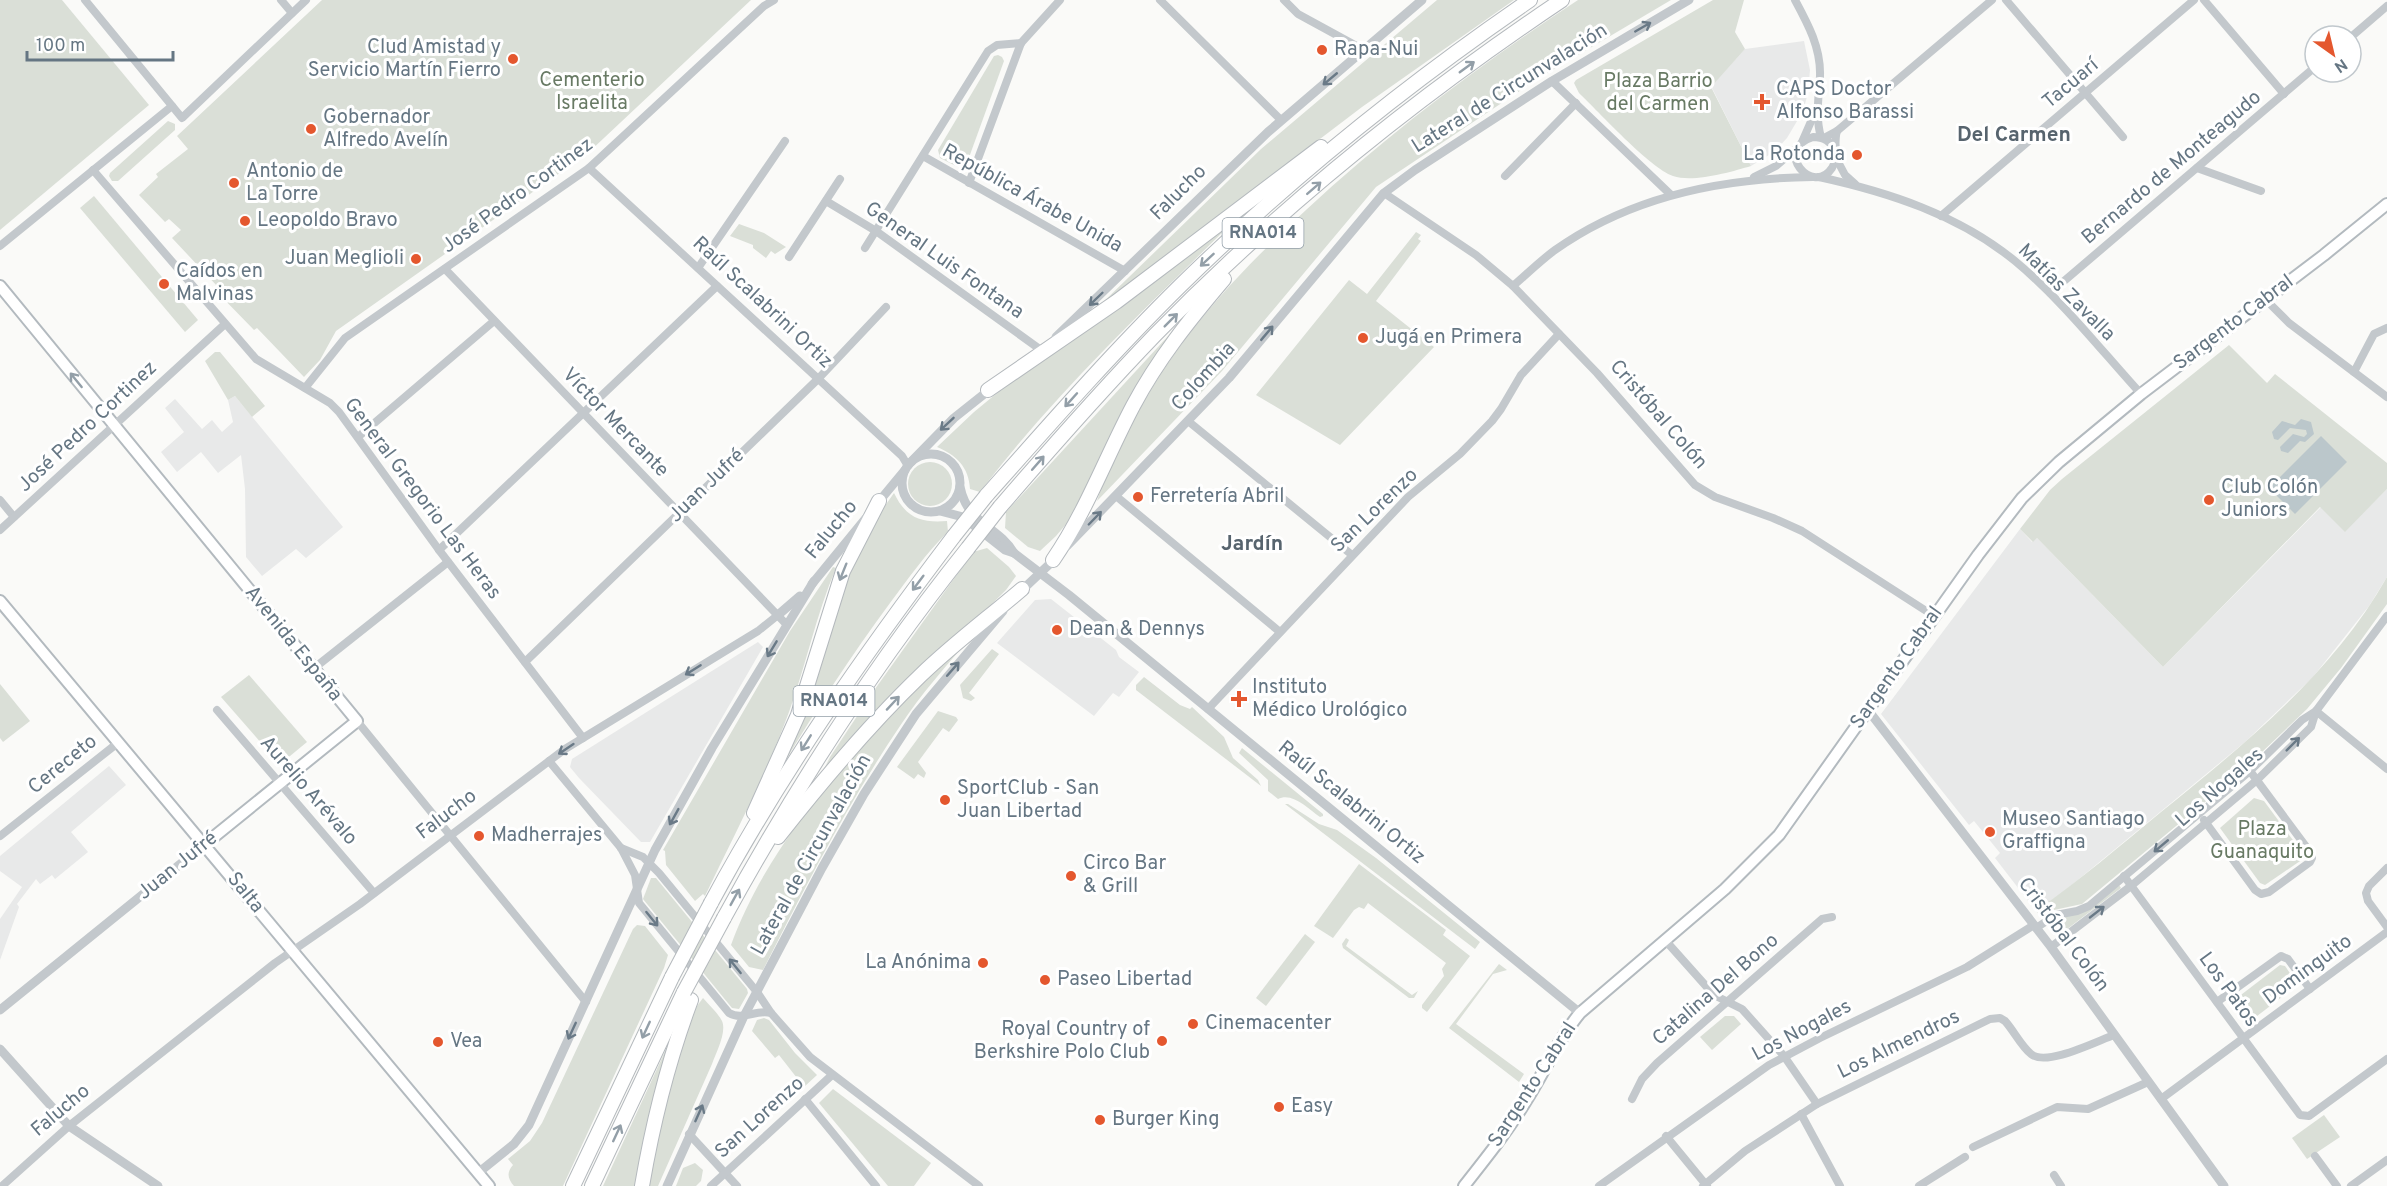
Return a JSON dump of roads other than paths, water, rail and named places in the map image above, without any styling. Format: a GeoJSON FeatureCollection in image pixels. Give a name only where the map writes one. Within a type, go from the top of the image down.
{"type":"FeatureCollection","features":[{"type":"Feature","properties":{"kind":"highway","name":"RNA014"},"geometry":{"type":"LineString","coordinates":[[573,1186],[672,977],[726,875],[815,729],[879,636],[986,496],[1095,373],[1209,259],[1316,163],[1451,57],[1530,0]]}},
{"type":"Feature","properties":{"kind":"highway","name":"RNA014"},"geometry":{"type":"LineString","coordinates":[[592,1186],[688,996],[713,939],[747,876],[832,735],[914,618],[1000,507],[1121,371],[1179,312],[1268,228],[1395,121],[1562,0]]}},
{"type":"Feature","properties":{"kind":"highway"},"geometry":{"type":"LineString","coordinates":[[988,390],[1093,320],[1321,147],[1451,57]]}},
{"type":"Feature","properties":{"kind":"highway"},"geometry":{"type":"LineString","coordinates":[[1053,560],[1084,510],[1125,421],[1159,363],[1195,313],[1268,228]]}},
{"type":"Feature","properties":{"kind":"highway"},"geometry":{"type":"LineString","coordinates":[[726,875],[798,715],[843,571],[879,501]]}},
{"type":"Feature","properties":{"kind":"highway"},"geometry":{"type":"LineString","coordinates":[[747,876],[813,793],[898,698],[938,659],[1022,589]]}},
{"type":"Feature","properties":{"kind":"highway"},"geometry":{"type":"LineString","coordinates":[[642,1186],[665,1075],[688,996]]}},
{"type":"Feature","properties":{"kind":"main road","name":"Sargento Cabral"},"geometry":{"type":"LineString","coordinates":[[1464,1186],[1496,1146],[1524,1104],[1565,1033],[1580,1013],[1733,882],[1779,835],[1934,616],[2022,498],[2059,462],[2141,394],[2387,204]]}},
{"type":"Feature","properties":{"kind":"main road","name":"Avenida España"},"geometry":{"type":"LineString","coordinates":[[0,286],[357,721]]}},
{"type":"Feature","properties":{"kind":"main road","name":"Salta"},"geometry":{"type":"LineString","coordinates":[[0,601],[489,1186]]}},
{"type":"Feature","properties":{"kind":"main road","name":"Juan Jufré"},"geometry":{"type":"LineString","coordinates":[[205,844],[357,721]]}},
{"type":"Feature","properties":{"kind":"street"},"geometry":{"type":"LineString","coordinates":[[85,0],[182,118],[306,0]]}},
{"type":"Feature","properties":{"kind":"street"},"geometry":{"type":"LineString","coordinates":[[281,0],[292,13]]}},
{"type":"Feature","properties":{"kind":"street","name":"José Pedro Cortinez"},"geometry":{"type":"LineString","coordinates":[[305,388],[345,338],[589,168],[764,6],[774,0]]}},
{"type":"Feature","properties":{"kind":"street"},"geometry":{"type":"LineString","coordinates":[[969,183],[1021,43],[1060,0]]}},
{"type":"Feature","properties":{"kind":"street"},"geometry":{"type":"LineString","coordinates":[[1160,0],[1281,120]]}},
{"type":"Feature","properties":{"kind":"street"},"geometry":{"type":"LineString","coordinates":[[1284,0],[1298,14],[1364,50]]}},
{"type":"Feature","properties":{"kind":"street","name":"Falucho"},"geometry":{"type":"LineString","coordinates":[[2,1186],[69,1126],[293,951],[549,761],[758,631],[778,615],[814,581],[908,466],[954,418],[1041,350],[1281,120],[1422,0]]}},
{"type":"Feature","properties":{"kind":"street","name":"Lateral de Circunvalación"},"geometry":{"type":"LineString","coordinates":[[1384,193],[1415,170],[1552,81],[1689,0]]}},
{"type":"Feature","properties":{"kind":"street"},"geometry":{"type":"LineString","coordinates":[[1795,0],[1814,39],[1819,57],[1817,105],[1823,138],[1833,146],[1845,176],[1859,186]]}},
{"type":"Feature","properties":{"kind":"street"},"geometry":{"type":"LineString","coordinates":[[1750,179],[1776,166],[1800,144],[1813,137],[1823,138],[1837,131],[1992,0]]}},
{"type":"Feature","properties":{"kind":"street"},"geometry":{"type":"LineString","coordinates":[[2006,0],[2122,137]]}},
{"type":"Feature","properties":{"kind":"street","name":"Tacuarí"},"geometry":{"type":"LineString","coordinates":[[1941,216],[2194,0]]}},
{"type":"Feature","properties":{"kind":"street"},"geometry":{"type":"LineString","coordinates":[[2205,0],[2284,94]]}},
{"type":"Feature","properties":{"kind":"street"},"geometry":{"type":"LineString","coordinates":[[2363,27],[2387,6]]}},
{"type":"Feature","properties":{"kind":"street"},"geometry":{"type":"LineString","coordinates":[[865,248],[988,51],[997,45],[1021,43]]}},
{"type":"Feature","properties":{"kind":"street","name":"Bernardo de Monteagudo"},"geometry":{"type":"LineString","coordinates":[[2050,293],[2303,78]]}},
{"type":"Feature","properties":{"kind":"street"},"geometry":{"type":"LineString","coordinates":[[1552,81],[1670,194]]}},
{"type":"Feature","properties":{"kind":"street"},"geometry":{"type":"LineString","coordinates":[[1505,176],[1576,104]]}},
{"type":"Feature","properties":{"kind":"street"},"geometry":{"type":"LineString","coordinates":[[1816,177],[1799,168],[1795,157],[1817,105]]}},
{"type":"Feature","properties":{"kind":"street"},"geometry":{"type":"LineString","coordinates":[[0,246],[172,106]]}},
{"type":"Feature","properties":{"kind":"street"},"geometry":{"type":"LineString","coordinates":[[1513,286],[1554,251],[1588,230],[1670,194],[1750,179],[1816,177],[1829,172],[1835,154],[1837,131]]}},
{"type":"Feature","properties":{"kind":"street"},"geometry":{"type":"LineString","coordinates":[[698,268],[785,141]]}},
{"type":"Feature","properties":{"kind":"street","name":"República Árabe Unida"},"geometry":{"type":"LineString","coordinates":[[922,156],[1125,271]]}},
{"type":"Feature","properties":{"kind":"street","name":"Raúl Scalabrini Ortiz"},"geometry":{"type":"LineString","coordinates":[[589,168],[902,456],[908,466]]}},
{"type":"Feature","properties":{"kind":"street"},"geometry":{"type":"LineString","coordinates":[[2197,168],[2261,191]]}},
{"type":"Feature","properties":{"kind":"street","name":"General Gregorio Las Heras"},"geometry":{"type":"LineString","coordinates":[[93,170],[256,359],[305,388],[339,412],[439,550],[583,738]]}},
{"type":"Feature","properties":{"kind":"street","name":"Matías Zavalla"},"geometry":{"type":"LineString","coordinates":[[1816,177],[1859,186],[1902,200],[1941,216],[1991,243],[2050,293],[2141,394]]}},
{"type":"Feature","properties":{"kind":"street"},"geometry":{"type":"LineString","coordinates":[[789,257],[840,179]]}},
{"type":"Feature","properties":{"kind":"street","name":"Cristóbal Colón"},"geometry":{"type":"LineString","coordinates":[[1384,193],[1460,243],[1513,286],[1597,373],[1695,485],[1715,497],[1802,531],[1934,616]]}},
{"type":"Feature","properties":{"kind":"street","name":"Colombia"},"geometry":{"type":"LineString","coordinates":[[1038,574],[1229,378],[1384,193]]}},
{"type":"Feature","properties":{"kind":"street","name":"General Luis Fontana"},"geometry":{"type":"LineString","coordinates":[[826,201],[876,231],[1041,350]]}},
{"type":"Feature","properties":{"kind":"street","name":"Víctor Mercante"},"geometry":{"type":"LineString","coordinates":[[445,270],[787,625]]}},
{"type":"Feature","properties":{"kind":"street"},"geometry":{"type":"LineString","coordinates":[[439,550],[717,286]]}},
{"type":"Feature","properties":{"kind":"street"},"geometry":{"type":"LineString","coordinates":[[2265,299],[2289,323],[2387,397]]}},
{"type":"Feature","properties":{"kind":"street","name":"Juan Jufré"},"geometry":{"type":"LineString","coordinates":[[525,662],[818,379],[886,307]]}},
{"type":"Feature","properties":{"kind":"street"},"geometry":{"type":"LineString","coordinates":[[358,437],[494,321]]}},
{"type":"Feature","properties":{"kind":"street","name":"José Pedro Cortinez"},"geometry":{"type":"LineString","coordinates":[[0,530],[225,324]]}},
{"type":"Feature","properties":{"kind":"street"},"geometry":{"type":"LineString","coordinates":[[2354,372],[2374,334],[2387,328]]}},
{"type":"Feature","properties":{"kind":"street","name":"San Lorenzo"},"geometry":{"type":"LineString","coordinates":[[1208,709],[1408,497],[1460,454],[1492,421],[1521,375],[1559,334]]}},
{"type":"Feature","properties":{"kind":"street"},"geometry":{"type":"LineString","coordinates":[[1188,421],[1352,555]]}},
{"type":"Feature","properties":{"kind":"street"},"geometry":{"type":"LineString","coordinates":[[930,454],[950,461],[958,473],[960,487],[953,502],[940,511],[923,511],[909,502],[902,486],[908,466],[930,454]]}},
{"type":"Feature","properties":{"kind":"street","name":"Raúl Scalabrini Ortiz"},"geometry":{"type":"LineString","coordinates":[[960,487],[964,503],[969,510],[1038,574],[1069,595],[1580,1013]]}},
{"type":"Feature","properties":{"kind":"street"},"geometry":{"type":"LineString","coordinates":[[1116,496],[1280,632]]}},
{"type":"Feature","properties":{"kind":"street"},"geometry":{"type":"LineString","coordinates":[[0,500],[14,517]]}},
{"type":"Feature","properties":{"kind":"street","name":"Raúl Scalabrini Ortiz"},"geometry":{"type":"LineString","coordinates":[[940,511],[963,517],[1005,550],[1014,553]]}},
{"type":"Feature","properties":{"kind":"street"},"geometry":{"type":"LineString","coordinates":[[314,669],[448,562]]}},
{"type":"Feature","properties":{"kind":"street","name":"Lateral de Circunvalación"},"geometry":{"type":"LineString","coordinates":[[667,1186],[744,1016],[822,868],[888,755],[932,694],[1022,589],[1038,574]]}},
{"type":"Feature","properties":{"kind":"street"},"geometry":{"type":"LineString","coordinates":[[478,1173],[514,1144],[525,1131],[649,863],[712,748],[814,581]]}},
{"type":"Feature","properties":{"kind":"street","name":"Los Nogales"},"geometry":{"type":"LineString","coordinates":[[2051,947],[2131,886],[2257,780],[2311,727],[2316,711],[2387,616]]}},
{"type":"Feature","properties":{"kind":"street","name":"Aurelio Arévalo"},"geometry":{"type":"LineString","coordinates":[[217,710],[374,893]]}},
{"type":"Feature","properties":{"kind":"street","name":"Cristóbal Colón"},"geometry":{"type":"LineString","coordinates":[[1868,710],[2051,947],[2224,1186]]}},
{"type":"Feature","properties":{"kind":"street"},"geometry":{"type":"LineString","coordinates":[[2316,711],[2387,769]]}},
{"type":"Feature","properties":{"kind":"street","name":"Los Nogales"},"geometry":{"type":"LineString","coordinates":[[1599,1186],[1784,1056],[1967,967],[2056,915],[2089,906],[2200,814],[2250,771],[2302,720],[2316,711]]}},
{"type":"Feature","properties":{"kind":"street","name":"Avenida España"},"geometry":{"type":"LineString","coordinates":[[357,721],[586,1002]]}},
{"type":"Feature","properties":{"kind":"street","name":"Cereceto"},"geometry":{"type":"LineString","coordinates":[[0,837],[119,742]]}},
{"type":"Feature","properties":{"kind":"street"},"geometry":{"type":"LineString","coordinates":[[549,761],[621,848],[635,875],[639,903],[729,1013],[739,1017],[759,1011],[771,1013]]}},
{"type":"Feature","properties":{"kind":"street"},"geometry":{"type":"LineString","coordinates":[[2200,814],[2255,890],[2261,894],[2269,892],[2312,858],[2310,852],[2250,771]]}},
{"type":"Feature","properties":{"kind":"street","name":"Juan Jufré"},"geometry":{"type":"LineString","coordinates":[[0,1010],[205,844]]}},
{"type":"Feature","properties":{"kind":"street"},"geometry":{"type":"LineString","coordinates":[[621,848],[649,863],[801,1048],[832,1075],[979,1186]]}},
{"type":"Feature","properties":{"kind":"street"},"geometry":{"type":"LineString","coordinates":[[2387,868],[2366,892],[2368,901],[2387,927]]}},
{"type":"Feature","properties":{"kind":"street","name":"Los Patos"},"geometry":{"type":"LineString","coordinates":[[2124,876],[2303,1116],[2310,1116],[2387,1059]]}},
{"type":"Feature","properties":{"kind":"street","name":"Catalina Del Bono"},"geometry":{"type":"LineString","coordinates":[[1632,1099],[1642,1079],[1657,1063],[1822,919],[1832,917]]}},
{"type":"Feature","properties":{"kind":"street","name":"Dominguito"},"geometry":{"type":"LineString","coordinates":[[2161,1099],[2387,932]]}},
{"type":"Feature","properties":{"kind":"street"},"geometry":{"type":"LineString","coordinates":[[1665,940],[1714,995],[1742,1009],[1784,1056],[1817,1104]]}},
{"type":"Feature","properties":{"kind":"street"},"geometry":{"type":"LineString","coordinates":[[2217,1002],[2275,959],[2284,956],[2310,989]]}},
{"type":"Feature","properties":{"kind":"street","name":"Los Almendros"},"geometry":{"type":"LineString","coordinates":[[1705,1185],[1745,1151],[1817,1104],[1994,1018],[2005,1021],[2031,1055],[2040,1058],[2055,1057],[2114,1035]]}},
{"type":"Feature","properties":{"kind":"street"},"geometry":{"type":"LineString","coordinates":[[0,1049],[69,1126],[158,1186]]}},
{"type":"Feature","properties":{"kind":"street","name":"San Lorenzo"},"geometry":{"type":"LineString","coordinates":[[711,1186],[832,1075]]}},
{"type":"Feature","properties":{"kind":"street"},"geometry":{"type":"LineString","coordinates":[[1973,1147],[2057,1107],[2088,1109],[2148,1082]]}},
{"type":"Feature","properties":{"kind":"street"},"geometry":{"type":"LineString","coordinates":[[805,1099],[876,1186]]}},
{"type":"Feature","properties":{"kind":"street"},"geometry":{"type":"LineString","coordinates":[[1801,1114],[1840,1186]]}},
{"type":"Feature","properties":{"kind":"street"},"geometry":{"type":"LineString","coordinates":[[689,1134],[737,1186]]}},
{"type":"Feature","properties":{"kind":"street"},"geometry":{"type":"LineString","coordinates":[[1666,1137],[1705,1185]]}},
{"type":"Feature","properties":{"kind":"street"},"geometry":{"type":"LineString","coordinates":[[2315,1156],[2337,1186]]}},
{"type":"Feature","properties":{"kind":"street"},"geometry":{"type":"LineString","coordinates":[[1919,1186],[1965,1157]]}},
{"type":"Feature","properties":{"kind":"street"},"geometry":{"type":"LineString","coordinates":[[2351,1186],[2387,1160]]}},
{"type":"Feature","properties":{"kind":"street"},"geometry":{"type":"LineString","coordinates":[[2054,1175],[2061,1186]]}},
{"type":"Feature","properties":{"kind":"place","name":"Rapa-Nui"},"geometry":{"type":"Point","coordinates":[1322,50]}},
{"type":"Feature","properties":{"kind":"place","name":"Clud Amistad y Servicio Martín Fierro"},"geometry":{"type":"Point","coordinates":[513,59]}},
{"type":"Feature","properties":{"kind":"place","name":"CAPS Doctor Alfonso Barassi"},"geometry":{"type":"Point","coordinates":[1762,102]}},
{"type":"Feature","properties":{"kind":"place","name":"Gobernador Alfredo Avelín"},"geometry":{"type":"Point","coordinates":[311,129]}},
{"type":"Feature","properties":{"kind":"place","name":"La Rotonda"},"geometry":{"type":"Point","coordinates":[1857,155]}},
{"type":"Feature","properties":{"kind":"place","name":"Antonio de La Torre"},"geometry":{"type":"Point","coordinates":[234,183]}},
{"type":"Feature","properties":{"kind":"place","name":"Leopoldo Bravo"},"geometry":{"type":"Point","coordinates":[245,221]}},
{"type":"Feature","properties":{"kind":"place","name":"Juan Meglioli"},"geometry":{"type":"Point","coordinates":[416,259]}},
{"type":"Feature","properties":{"kind":"place","name":"Caídos en Malvinas"},"geometry":{"type":"Point","coordinates":[164,284]}},
{"type":"Feature","properties":{"kind":"place","name":"Jugá en Primera"},"geometry":{"type":"Point","coordinates":[1363,338]}},
{"type":"Feature","properties":{"kind":"place","name":"Ferretería Abril"},"geometry":{"type":"Point","coordinates":[1138,497]}},
{"type":"Feature","properties":{"kind":"place","name":"Club Colón Juniors"},"geometry":{"type":"Point","coordinates":[2209,500]}},
{"type":"Feature","properties":{"kind":"place","name":"Dean & Dennys"},"geometry":{"type":"Point","coordinates":[1057,630]}},
{"type":"Feature","properties":{"kind":"place","name":"Instituto Médico Urológico"},"geometry":{"type":"Point","coordinates":[1239,699]}},
{"type":"Feature","properties":{"kind":"place","name":"SportClub - San Juan Libertad"},"geometry":{"type":"Point","coordinates":[945,800]}},
{"type":"Feature","properties":{"kind":"place","name":"Museo Santiago Graffigna"},"geometry":{"type":"Point","coordinates":[1990,832]}},
{"type":"Feature","properties":{"kind":"place","name":"Madherrajes"},"geometry":{"type":"Point","coordinates":[479,836]}},
{"type":"Feature","properties":{"kind":"place","name":"Circo Bar & Grill"},"geometry":{"type":"Point","coordinates":[1071,876]}},
{"type":"Feature","properties":{"kind":"place","name":"La Anónima"},"geometry":{"type":"Point","coordinates":[983,963]}},
{"type":"Feature","properties":{"kind":"place","name":"Paseo Libertad"},"geometry":{"type":"Point","coordinates":[1045,980]}},
{"type":"Feature","properties":{"kind":"place","name":"Cinemacenter"},"geometry":{"type":"Point","coordinates":[1193,1024]}},
{"type":"Feature","properties":{"kind":"place","name":"Royal Country of Berkshire Polo Club"},"geometry":{"type":"Point","coordinates":[1162,1041]}},
{"type":"Feature","properties":{"kind":"place","name":"Vea"},"geometry":{"type":"Point","coordinates":[438,1042]}},
{"type":"Feature","properties":{"kind":"place","name":"Easy"},"geometry":{"type":"Point","coordinates":[1279,1107]}},
{"type":"Feature","properties":{"kind":"place","name":"Burger King"},"geometry":{"type":"Point","coordinates":[1100,1120]}},
{"type":"Feature","properties":{"kind":"district","name":"Del Carmen"},"geometry":{"type":"Point","coordinates":[2014,135]}},
{"type":"Feature","properties":{"kind":"district","name":"Jardín"},"geometry":{"type":"Point","coordinates":[1252,544]}},
{"type":"Feature","properties":{"kind":"park label","name":"Cementerio Israelita"},"geometry":{"type":"Point","coordinates":[592,92]}},
{"type":"Feature","properties":{"kind":"park label","name":"Plaza Barrio del Carmen"},"geometry":{"type":"Point","coordinates":[1658,94]}},
{"type":"Feature","properties":{"kind":"park label","name":"Plaza Guanaquito"},"geometry":{"type":"Point","coordinates":[2262,842]}}]}
